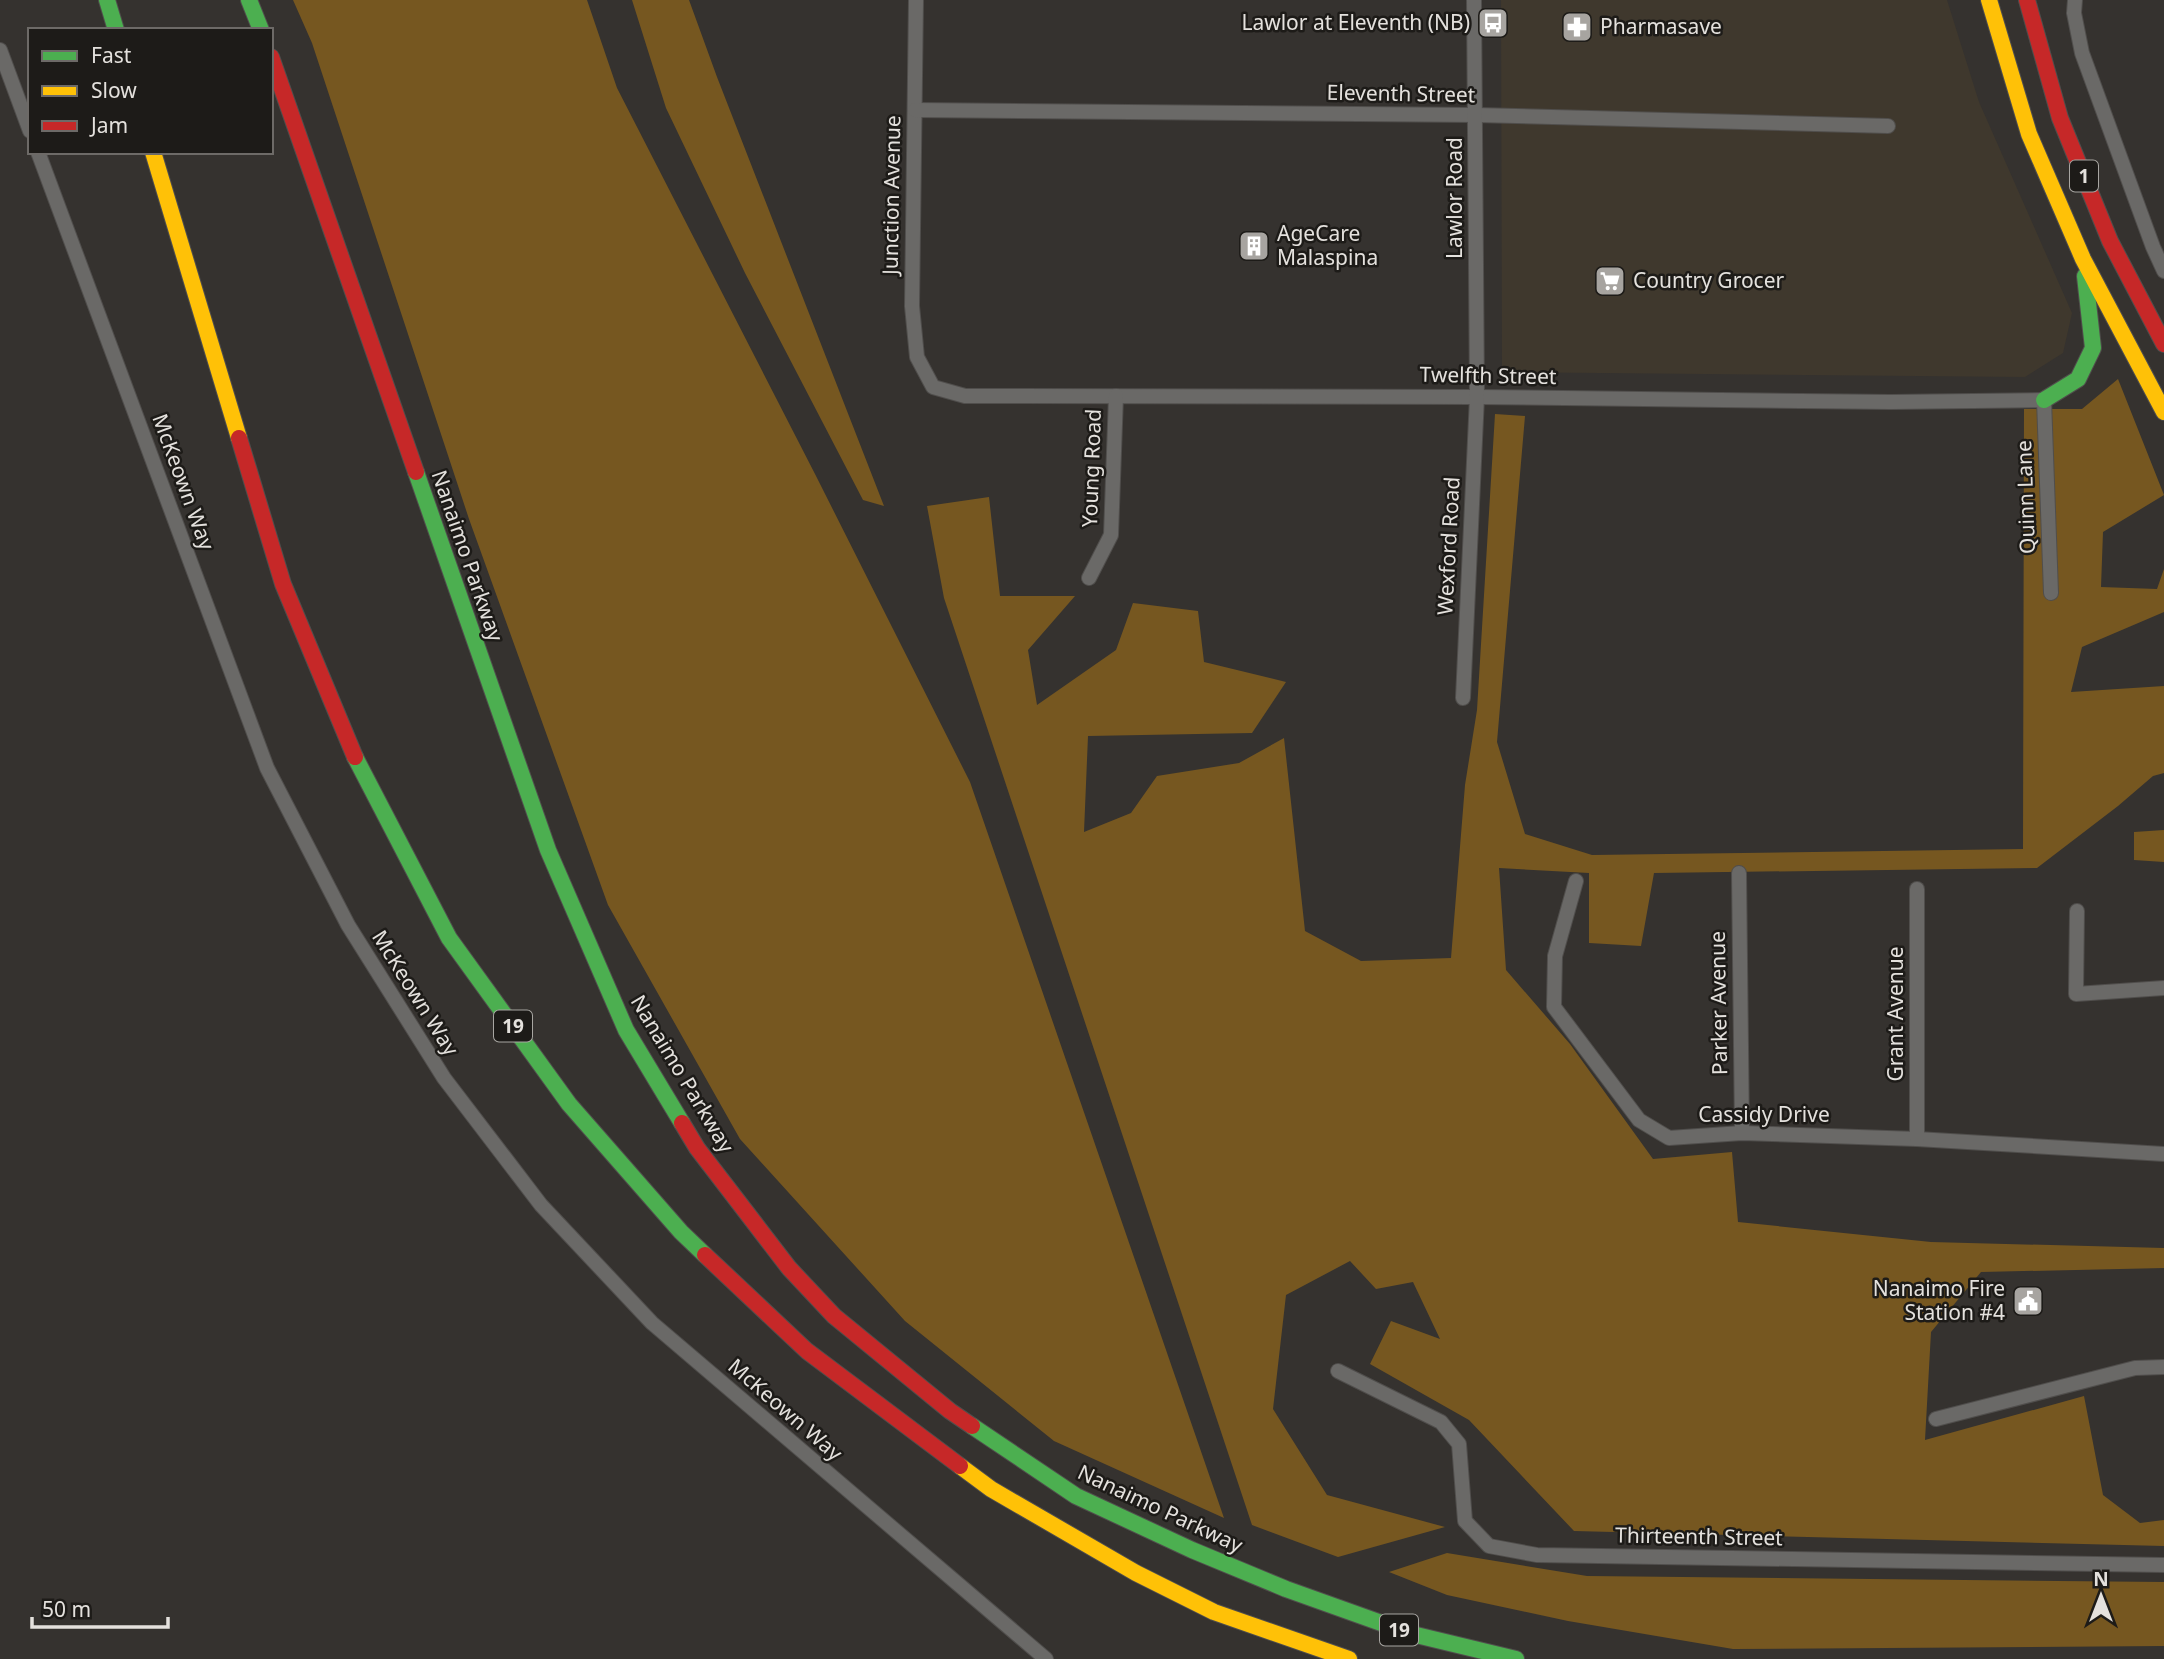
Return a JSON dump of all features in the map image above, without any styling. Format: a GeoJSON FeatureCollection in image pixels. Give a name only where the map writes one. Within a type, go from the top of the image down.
{"type":"FeatureCollection","features":[{"type":"Feature","properties":{"kind":"highway"},"geometry":{"type":"LineString","coordinates":[[107,0],[115,28]]}},
{"type":"Feature","properties":{"kind":"highway"},"geometry":{"type":"LineString","coordinates":[[249,0],[260,28]]}},
{"type":"Feature","properties":{"kind":"highway","name":"1"},"geometry":{"type":"LineString","coordinates":[[1989,0],[2029,134],[2083,260],[2164,412]]}},
{"type":"Feature","properties":{"kind":"highway","name":"1"},"geometry":{"type":"LineString","coordinates":[[2027,0],[2060,118],[2110,241],[2164,344]]}},
{"type":"Feature","properties":{"kind":"highway","name":"Nanaimo Parkway"},"geometry":{"type":"LineString","coordinates":[[273,63],[548,850],[626,1030],[697,1148],[789,1268],[834,1316],[950,1412],[1076,1496],[1192,1550],[1286,1589],[1412,1634],[1516,1659]]}},
{"type":"Feature","properties":{"kind":"highway","name":"19"},"geometry":{"type":"LineString","coordinates":[[154,154],[283,584],[356,760],[449,938],[569,1104],[681,1231],[807,1351],[991,1489],[1136,1573],[1214,1612],[1349,1659]]}},
{"type":"Feature","properties":{"kind":"highway"},"geometry":{"type":"LineString","coordinates":[[2044,400],[2078,379],[2093,348],[2083,260]]}},
{"type":"Feature","properties":{"kind":"street","name":"Junction Avenue"},"geometry":{"type":"LineString","coordinates":[[916,0],[912,306],[917,357],[933,387]]}},
{"type":"Feature","properties":{"kind":"street","name":"Lawlor Road"},"geometry":{"type":"LineString","coordinates":[[1474,0],[1477,397]]}},
{"type":"Feature","properties":{"kind":"street"},"geometry":{"type":"LineString","coordinates":[[2075,0],[2074,13],[2082,53],[2164,271]]}},
{"type":"Feature","properties":{"kind":"street"},"geometry":{"type":"LineString","coordinates":[[0,50],[28,126]]}},
{"type":"Feature","properties":{"kind":"street","name":"Eleventh Street"},"geometry":{"type":"LineString","coordinates":[[915,110],[1476,115],[1888,126]]}},
{"type":"Feature","properties":{"kind":"street","name":"McKeown Way"},"geometry":{"type":"LineString","coordinates":[[39,154],[267,768],[348,925],[444,1079],[541,1205],[652,1324],[1046,1659]]}},
{"type":"Feature","properties":{"kind":"street","name":"Twelfth Street"},"geometry":{"type":"LineString","coordinates":[[933,387],[965,396],[1477,397],[1891,402],[2044,400]]}},
{"type":"Feature","properties":{"kind":"street","name":"Young Road"},"geometry":{"type":"LineString","coordinates":[[1089,578],[1111,535],[1116,396]]}},
{"type":"Feature","properties":{"kind":"street","name":"Wexford Road"},"geometry":{"type":"LineString","coordinates":[[1463,698],[1477,397]]}},
{"type":"Feature","properties":{"kind":"street","name":"Quinn Lane"},"geometry":{"type":"LineString","coordinates":[[2044,400],[2051,593]]}},
{"type":"Feature","properties":{"kind":"street","name":"Parker Avenue"},"geometry":{"type":"LineString","coordinates":[[1739,873],[1742,1133]]}},
{"type":"Feature","properties":{"kind":"street","name":"Cassidy Drive"},"geometry":{"type":"LineString","coordinates":[[1576,881],[1555,956],[1554,1007],[1639,1120],[1669,1138],[1742,1133],[1917,1139],[2164,1154]]}},
{"type":"Feature","properties":{"kind":"street","name":"Grant Avenue"},"geometry":{"type":"LineString","coordinates":[[1917,889],[1917,1139]]}},
{"type":"Feature","properties":{"kind":"street"},"geometry":{"type":"LineString","coordinates":[[2077,911],[2076,994],[2164,988]]}},
{"type":"Feature","properties":{"kind":"street"},"geometry":{"type":"LineString","coordinates":[[1936,1419],[2135,1368],[2164,1367]]}},
{"type":"Feature","properties":{"kind":"street","name":"Thirteenth Street"},"geometry":{"type":"LineString","coordinates":[[1338,1371],[1441,1422],[1459,1444],[1465,1521],[1489,1546],[1537,1555],[2164,1565]]}},
{"type":"Feature","properties":{"kind":"shaded area"},"geometry":{"type":"Polygon","coordinates":[[[293,0],[587,0],[617,88],[970,782],[1224,1518],[1054,1441],[905,1321],[740,1139],[608,905],[469,519],[312,43],[293,0]]]}},
{"type":"Feature","properties":{"kind":"shaded area"},"geometry":{"type":"Polygon","coordinates":[[[632,0],[689,0],[884,506],[863,500],[745,273],[666,108],[632,0]]]}},
{"type":"Feature","properties":{"kind":"shaded area"},"geometry":{"type":"Polygon","coordinates":[[[1501,0],[1947,0],[1979,102],[2072,313],[2063,353],[2025,377],[1502,372],[1501,0]]]}},
{"type":"Feature","properties":{"kind":"shaded area"},"geometry":{"type":"Polygon","coordinates":[[[2118,379],[2164,495],[2103,532],[2101,587],[2157,589],[2164,569],[2164,612],[2082,647],[2071,692],[2164,686],[2164,773],[2153,776],[2037,868],[1654,873],[1641,946],[1589,943],[1589,873],[1499,868],[1506,970],[1570,1044],[1653,1159],[1732,1152],[1738,1222],[1931,1242],[2164,1248],[2164,1268],[1981,1272],[1931,1332],[1925,1440],[2084,1396],[2103,1495],[2140,1523],[2164,1520],[2164,1546],[1574,1531],[1469,1420],[1370,1364],[1391,1321],[1440,1339],[1413,1282],[1376,1289],[1350,1261],[1286,1295],[1273,1409],[1327,1495],[1445,1527],[1338,1557],[1252,1525],[944,598],[927,506],[989,497],[1000,596],[1075,596],[1028,650],[1037,705],[1116,650],[1133,603],[1198,611],[1204,662],[1286,682],[1252,733],[1088,736],[1084,832],[1131,813],[1157,776],[1239,763],[1284,738],[1305,931],[1361,961],[1451,958],[1465,785],[1477,710],[1495,414],[1525,416],[1497,742],[1525,834],[1592,855],[2023,849],[2024,409],[2082,409],[2118,379]]]}},
{"type":"Feature","properties":{"kind":"shaded area"},"geometry":{"type":"Polygon","coordinates":[[[2164,830],[2164,862],[2134,860],[2134,832],[2164,830]]]}},
{"type":"Feature","properties":{"kind":"shaded area"},"geometry":{"type":"Polygon","coordinates":[[[1447,1553],[1587,1576],[2164,1582],[2164,1646],[1733,1649],[1568,1621],[1447,1595],[1389,1572],[1447,1553]]]}},
{"type":"Feature","properties":{"kind":"traffic: fast"},"geometry":{"type":"LineString","coordinates":[[107,0],[115,28]]}},
{"type":"Feature","properties":{"kind":"traffic: fast"},"geometry":{"type":"LineString","coordinates":[[249,0],[260,28]]}},
{"type":"Feature","properties":{"kind":"traffic: fast"},"geometry":{"type":"LineString","coordinates":[[2044,400],[2078,379],[2093,348],[2085,276]]}},
{"type":"Feature","properties":{"kind":"traffic: fast"},"geometry":{"type":"LineString","coordinates":[[416,472],[548,850],[626,1030],[682,1123]]}},
{"type":"Feature","properties":{"kind":"traffic: fast"},"geometry":{"type":"LineString","coordinates":[[355,757],[449,938],[569,1104],[681,1232],[705,1255]]}},
{"type":"Feature","properties":{"kind":"traffic: fast"},"geometry":{"type":"LineString","coordinates":[[972,1426],[1076,1496],[1192,1550],[1286,1589],[1412,1634],[1516,1659]]}},
{"type":"Feature","properties":{"kind":"traffic: slow"},"geometry":{"type":"LineString","coordinates":[[1989,0],[2029,134],[2083,259],[2164,412]]}},
{"type":"Feature","properties":{"kind":"traffic: slow"},"geometry":{"type":"LineString","coordinates":[[154,154],[239,438]]}},
{"type":"Feature","properties":{"kind":"traffic: slow"},"geometry":{"type":"LineString","coordinates":[[960,1466],[991,1489],[1136,1573],[1214,1612],[1349,1659]]}},
{"type":"Feature","properties":{"kind":"traffic: jam"},"geometry":{"type":"LineString","coordinates":[[2027,0],[2060,118],[2110,241],[2164,344]]}},
{"type":"Feature","properties":{"kind":"traffic: jam"},"geometry":{"type":"LineString","coordinates":[[273,63],[416,472]]}},
{"type":"Feature","properties":{"kind":"traffic: jam"},"geometry":{"type":"LineString","coordinates":[[239,438],[283,584],[355,757]]}},
{"type":"Feature","properties":{"kind":"traffic: jam"},"geometry":{"type":"LineString","coordinates":[[682,1123],[697,1148],[789,1268],[834,1316],[972,1426]]}},
{"type":"Feature","properties":{"kind":"traffic: jam"},"geometry":{"type":"LineString","coordinates":[[705,1255],[807,1351],[960,1466]]}},
{"type":"Feature","properties":{"kind":"place","name":"Lawlor at Eleventh (NB)"},"geometry":{"type":"Point","coordinates":[1493,23]}},
{"type":"Feature","properties":{"kind":"place","name":"Pharmasave"},"geometry":{"type":"Point","coordinates":[1577,27]}},
{"type":"Feature","properties":{"kind":"place","name":"AgeCare Malaspina"},"geometry":{"type":"Point","coordinates":[1254,246]}},
{"type":"Feature","properties":{"kind":"place","name":"Country Grocer"},"geometry":{"type":"Point","coordinates":[1610,281]}},
{"type":"Feature","properties":{"kind":"place","name":"Nanaimo Fire Station #4"},"geometry":{"type":"Point","coordinates":[2028,1301]}}]}
